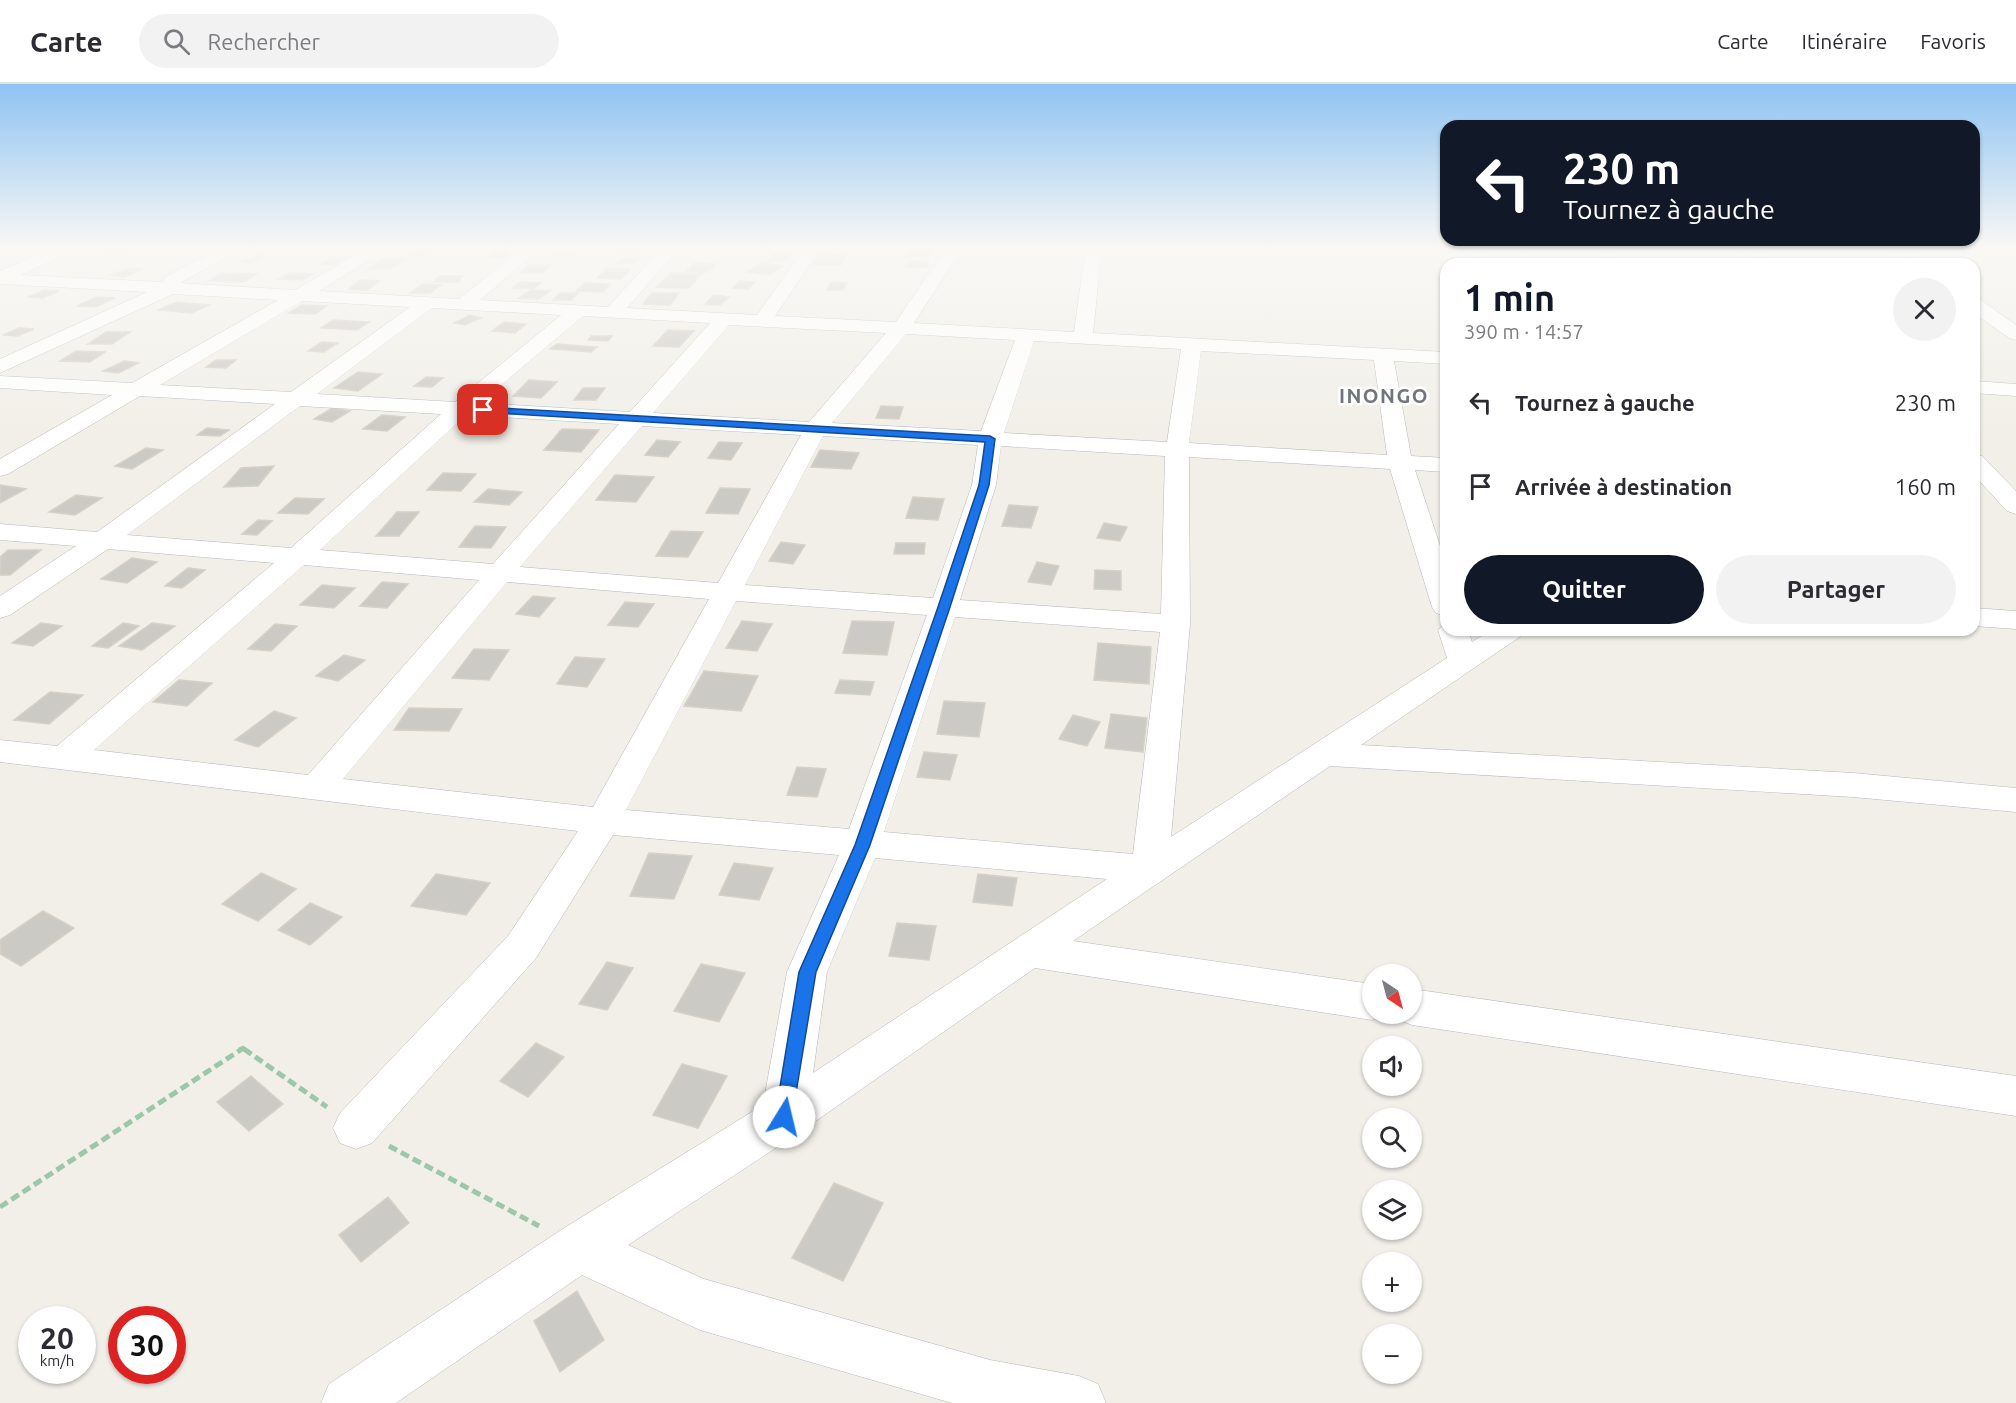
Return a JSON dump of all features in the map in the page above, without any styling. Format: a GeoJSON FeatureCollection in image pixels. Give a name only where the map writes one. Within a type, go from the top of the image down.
{"type":"FeatureCollection","features":[{"type":"Feature","properties":{"kind":"street"},"geometry":{"type":"LineString","coordinates":[[0,366],[130,308]]}},
{"type":"Feature","properties":{"kind":"street"},"geometry":{"type":"LineString","coordinates":[[0,469],[279,308]]}},
{"type":"Feature","properties":{"kind":"street"},"geometry":{"type":"LineString","coordinates":[[0,609],[103,540],[421,308]]}},
{"type":"Feature","properties":{"kind":"street"},"geometry":{"type":"LineString","coordinates":[[511,308],[1440,358]]}},
{"type":"Feature","properties":{"kind":"street"},"geometry":{"type":"LineString","coordinates":[[612,313],[617,308]]}},
{"type":"Feature","properties":{"kind":"street"},"geometry":{"type":"LineString","coordinates":[[762,321],[771,308]]}},
{"type":"Feature","properties":{"kind":"street"},"geometry":{"type":"LineString","coordinates":[[356,1128],[522,947],[603,821],[815,429],[902,327],[914,308]]}},
{"type":"Feature","properties":{"kind":"street"},"geometry":{"type":"LineString","coordinates":[[1083,338],[1087,308]]}},
{"type":"Feature","properties":{"kind":"street"},"geometry":{"type":"LineString","coordinates":[[64,758],[298,556],[461,408],[578,311]]}},
{"type":"Feature","properties":{"kind":"street"},"geometry":{"type":"LineString","coordinates":[[1983,316],[2016,318]]}},
{"type":"Feature","properties":{"kind":"street"},"geometry":{"type":"LineString","coordinates":[[1983,316],[2016,334]]}},
{"type":"Feature","properties":{"kind":"street"},"geometry":{"type":"LineString","coordinates":[[316,788],[500,573],[724,319]]}},
{"type":"Feature","properties":{"kind":"street"},"geometry":{"type":"LineString","coordinates":[[784,1117],[807,972],[862,845],[984,485],[990,439],[1027,334]]}},
{"type":"Feature","properties":{"kind":"street"},"geometry":{"type":"LineString","coordinates":[[1150,869],[1175,624],[1177,450],[1192,344]]}},
{"type":"Feature","properties":{"kind":"street"},"geometry":{"type":"LineString","coordinates":[[1383,354],[1400,462],[1440,588]]}},
{"type":"Feature","properties":{"kind":"street"},"geometry":{"type":"LineString","coordinates":[[0,382],[1440,465]]}},
{"type":"Feature","properties":{"kind":"street"},"geometry":{"type":"LineString","coordinates":[[1980,387],[2016,390]]}},
{"type":"Feature","properties":{"kind":"street"},"geometry":{"type":"LineString","coordinates":[[1980,468],[2012,500]]}},
{"type":"Feature","properties":{"kind":"street"},"geometry":{"type":"LineString","coordinates":[[1980,495],[2012,500]]}},
{"type":"Feature","properties":{"kind":"street"},"geometry":{"type":"LineString","coordinates":[[0,532],[727,592],[1175,624]]}},
{"type":"Feature","properties":{"kind":"street"},"geometry":{"type":"LineString","coordinates":[[1980,617],[2016,620]]}},
{"type":"Feature","properties":{"kind":"street"},"geometry":{"type":"LineString","coordinates":[[348,1403],[579,1248],[784,1117],[1324,754],[1458,646],[1491,636]]}},
{"type":"Feature","properties":{"kind":"street"},"geometry":{"type":"LineString","coordinates":[[0,751],[603,821],[1150,869]]}},
{"type":"Feature","properties":{"kind":"street"},"geometry":{"type":"LineString","coordinates":[[1324,754],[1853,785],[2016,800]]}},
{"type":"Feature","properties":{"kind":"street"},"geometry":{"type":"LineString","coordinates":[[1028,951],[1362,1001]]}},
{"type":"Feature","properties":{"kind":"street"},"geometry":{"type":"LineString","coordinates":[[1422,1009],[2016,1096]]}},
{"type":"Feature","properties":{"kind":"street"},"geometry":{"type":"LineString","coordinates":[[579,1248],[699,1304],[990,1387],[1079,1403]]}},
{"type":"Feature","properties":{"kind":"path"},"geometry":{"type":"LineString","coordinates":[[0,1208],[243,1048],[356,1128],[579,1248]]}},
{"type":"Feature","properties":{"kind":"building"},"geometry":{"type":"Polygon","coordinates":[[[164,308],[204,308],[192,313],[159,310],[164,308]]]}},
{"type":"Feature","properties":{"kind":"building"},"geometry":{"type":"Polygon","coordinates":[[[297,308],[325,308],[315,314],[289,313],[297,308]]]}},
{"type":"Feature","properties":{"kind":"building"},"geometry":{"type":"Polygon","coordinates":[[[470,315],[481,318],[465,325],[454,323],[470,315]]]}},
{"type":"Feature","properties":{"kind":"building"},"geometry":{"type":"Polygon","coordinates":[[[333,320],[369,322],[357,330],[321,328],[333,320]]]}},
{"type":"Feature","properties":{"kind":"building"},"geometry":{"type":"Polygon","coordinates":[[[504,322],[526,324],[515,333],[492,331],[504,322]]]}},
{"type":"Feature","properties":{"kind":"building"},"geometry":{"type":"Polygon","coordinates":[[[19,328],[34,329],[18,336],[3,335],[19,328]]]}},
{"type":"Feature","properties":{"kind":"building"},"geometry":{"type":"Polygon","coordinates":[[[668,330],[694,331],[679,347],[653,346],[668,330]]]}},
{"type":"Feature","properties":{"kind":"building"},"geometry":{"type":"Polygon","coordinates":[[[106,332],[130,332],[112,344],[88,344],[106,332]]]}},
{"type":"Feature","properties":{"kind":"building"},"geometry":{"type":"Polygon","coordinates":[[[591,336],[612,336],[608,341],[588,340],[591,336]]]}},
{"type":"Feature","properties":{"kind":"building"},"geometry":{"type":"Polygon","coordinates":[[[322,342],[338,343],[324,352],[308,351],[322,342]]]}},
{"type":"Feature","properties":{"kind":"building"},"geometry":{"type":"Polygon","coordinates":[[[557,344],[597,347],[591,352],[550,349],[557,344]]]}},
{"type":"Feature","properties":{"kind":"building"},"geometry":{"type":"Polygon","coordinates":[[[76,351],[105,352],[90,362],[60,361],[76,351]]]}},
{"type":"Feature","properties":{"kind":"building"},"geometry":{"type":"Polygon","coordinates":[[[216,360],[236,360],[226,368],[206,367],[216,360]]]}},
{"type":"Feature","properties":{"kind":"building"},"geometry":{"type":"Polygon","coordinates":[[[124,361],[139,363],[118,373],[103,371],[124,361]]]}},
{"type":"Feature","properties":{"kind":"building"},"geometry":{"type":"Polygon","coordinates":[[[358,372],[382,374],[358,391],[334,388],[358,372]]]}},
{"type":"Feature","properties":{"kind":"building"},"geometry":{"type":"Polygon","coordinates":[[[426,377],[443,378],[432,387],[414,386],[426,377]]]}},
{"type":"Feature","properties":{"kind":"building"},"geometry":{"type":"Polygon","coordinates":[[[529,380],[557,382],[541,398],[513,396],[529,380]]]}},
{"type":"Feature","properties":{"kind":"building"},"geometry":{"type":"Polygon","coordinates":[[[583,388],[605,388],[596,400],[574,400],[583,388]]]}},
{"type":"Feature","properties":{"kind":"building"},"geometry":{"type":"Polygon","coordinates":[[[881,406],[903,407],[899,419],[876,418],[881,406]]]}},
{"type":"Feature","properties":{"kind":"building"},"geometry":{"type":"Polygon","coordinates":[[[332,408],[350,411],[332,422],[314,419],[332,408]]]}},
{"type":"Feature","properties":{"kind":"building"},"geometry":{"type":"Polygon","coordinates":[[[382,415],[405,417],[387,431],[363,429],[382,415]]]}},
{"type":"Feature","properties":{"kind":"building"},"geometry":{"type":"Polygon","coordinates":[[[207,428],[229,430],[220,436],[197,435],[207,428]]]}},
{"type":"Feature","properties":{"kind":"building"},"geometry":{"type":"Polygon","coordinates":[[[562,429],[599,430],[581,452],[544,450],[562,429]]]}},
{"type":"Feature","properties":{"kind":"building"},"geometry":{"type":"Polygon","coordinates":[[[657,440],[680,442],[668,457],[645,455],[657,440]]]}},
{"type":"Feature","properties":{"kind":"building"},"geometry":{"type":"Polygon","coordinates":[[[719,442],[742,443],[731,460],[708,458],[719,442]]]}},
{"type":"Feature","properties":{"kind":"building"},"geometry":{"type":"Polygon","coordinates":[[[146,448],[163,450],[132,469],[115,466],[146,448]]]}},
{"type":"Feature","properties":{"kind":"building"},"geometry":{"type":"Polygon","coordinates":[[[820,450],[859,453],[851,469],[811,467],[820,450]]]}},
{"type":"Feature","properties":{"kind":"building"},"geometry":{"type":"Polygon","coordinates":[[[274,466],[258,486],[224,487],[241,468],[274,466]]]}},
{"type":"Feature","properties":{"kind":"building"},"geometry":{"type":"Polygon","coordinates":[[[443,473],[476,474],[461,491],[427,490],[443,473]]]}},
{"type":"Feature","properties":{"kind":"building"},"geometry":{"type":"Polygon","coordinates":[[[615,475],[654,477],[636,502],[596,500],[615,475]]]}},
{"type":"Feature","properties":{"kind":"building"},"geometry":{"type":"Polygon","coordinates":[[[0,485],[26,489],[0,503],[0,485]]]}},
{"type":"Feature","properties":{"kind":"building"},"geometry":{"type":"Polygon","coordinates":[[[720,488],[750,489],[738,514],[706,513],[720,488]]]}},
{"type":"Feature","properties":{"kind":"building"},"geometry":{"type":"Polygon","coordinates":[[[488,489],[522,492],[509,505],[474,502],[488,489]]]}},
{"type":"Feature","properties":{"kind":"building"},"geometry":{"type":"Polygon","coordinates":[[[76,495],[102,498],[75,515],[49,512],[76,495]]]}},
{"type":"Feature","properties":{"kind":"building"},"geometry":{"type":"Polygon","coordinates":[[[913,497],[944,499],[938,520],[906,518],[913,497]]]}},
{"type":"Feature","properties":{"kind":"building"},"geometry":{"type":"Polygon","coordinates":[[[295,498],[324,499],[308,514],[278,513],[295,498]]]}},
{"type":"Feature","properties":{"kind":"building"},"geometry":{"type":"Polygon","coordinates":[[[1009,505],[1038,507],[1031,528],[1002,526],[1009,505]]]}},
{"type":"Feature","properties":{"kind":"building"},"geometry":{"type":"Polygon","coordinates":[[[397,512],[419,512],[399,536],[376,536],[397,512]]]}},
{"type":"Feature","properties":{"kind":"building"},"geometry":{"type":"Polygon","coordinates":[[[258,520],[272,521],[257,535],[242,534],[258,520]]]}},
{"type":"Feature","properties":{"kind":"building"},"geometry":{"type":"Polygon","coordinates":[[[1104,523],[1127,527],[1120,541],[1097,538],[1104,523]]]}},
{"type":"Feature","properties":{"kind":"building"},"geometry":{"type":"Polygon","coordinates":[[[475,526],[506,527],[491,548],[459,547],[475,526]]]}},
{"type":"Feature","properties":{"kind":"building"},"geometry":{"type":"Polygon","coordinates":[[[671,531],[703,532],[688,557],[656,556],[671,531]]]}},
{"type":"Feature","properties":{"kind":"building"},"geometry":{"type":"Polygon","coordinates":[[[781,542],[805,545],[793,564],[769,561],[781,542]]]}},
{"type":"Feature","properties":{"kind":"building"},"geometry":{"type":"Polygon","coordinates":[[[896,543],[925,543],[924,554],[894,554],[896,543]]]}},
{"type":"Feature","properties":{"kind":"building"},"geometry":{"type":"Polygon","coordinates":[[[8,550],[41,550],[10,575],[0,575],[0,557],[8,550]]]}},
{"type":"Feature","properties":{"kind":"building"},"geometry":{"type":"Polygon","coordinates":[[[132,558],[157,562],[127,583],[101,579],[132,558]]]}},
{"type":"Feature","properties":{"kind":"building"},"geometry":{"type":"Polygon","coordinates":[[[1037,562],[1059,566],[1051,585],[1028,582],[1037,562]]]}},
{"type":"Feature","properties":{"kind":"building"},"geometry":{"type":"Polygon","coordinates":[[[188,568],[205,570],[182,588],[165,586],[188,568]]]}},
{"type":"Feature","properties":{"kind":"building"},"geometry":{"type":"Polygon","coordinates":[[[1095,570],[1121,571],[1121,590],[1094,589],[1095,570]]]}},
{"type":"Feature","properties":{"kind":"building"},"geometry":{"type":"Polygon","coordinates":[[[382,582],[408,584],[387,608],[360,606],[382,582]]]}},
{"type":"Feature","properties":{"kind":"building"},"geometry":{"type":"Polygon","coordinates":[[[322,585],[355,588],[334,608],[300,605],[322,585]]]}},
{"type":"Feature","properties":{"kind":"building"},"geometry":{"type":"Polygon","coordinates":[[[533,596],[555,598],[539,617],[516,614],[533,596]]]}},
{"type":"Feature","properties":{"kind":"building"},"geometry":{"type":"Polygon","coordinates":[[[625,602],[654,604],[638,627],[608,625],[625,602]]]}},
{"type":"Feature","properties":{"kind":"building"},"geometry":{"type":"Polygon","coordinates":[[[742,621],[772,624],[757,651],[726,648],[742,621]]]}},
{"type":"Feature","properties":{"kind":"building"},"geometry":{"type":"Polygon","coordinates":[[[852,621],[894,622],[887,655],[843,653],[852,621]]]}},
{"type":"Feature","properties":{"kind":"building"},"geometry":{"type":"Polygon","coordinates":[[[41,623],[62,626],[33,646],[12,643],[41,623]]]}},
{"type":"Feature","properties":{"kind":"building"},"geometry":{"type":"Polygon","coordinates":[[[123,623],[139,626],[108,648],[92,646],[123,623]]]}},
{"type":"Feature","properties":{"kind":"building"},"geometry":{"type":"Polygon","coordinates":[[[152,623],[175,626],[142,650],[119,646],[152,623]]]}},
{"type":"Feature","properties":{"kind":"building"},"geometry":{"type":"Polygon","coordinates":[[[275,624],[297,626],[271,651],[248,649],[275,624]]]}},
{"type":"Feature","properties":{"kind":"building"},"geometry":{"type":"Polygon","coordinates":[[[1098,643],[1151,647],[1149,684],[1094,680],[1098,643]]]}},
{"type":"Feature","properties":{"kind":"building"},"geometry":{"type":"Polygon","coordinates":[[[474,649],[509,650],[489,680],[452,678],[474,649]]]}},
{"type":"Feature","properties":{"kind":"building"},"geometry":{"type":"Polygon","coordinates":[[[344,655],[365,660],[338,681],[316,676],[344,655]]]}},
{"type":"Feature","properties":{"kind":"building"},"geometry":{"type":"Polygon","coordinates":[[[575,657],[605,659],[587,687],[557,684],[575,657]]]}},
{"type":"Feature","properties":{"kind":"building"},"geometry":{"type":"Polygon","coordinates":[[[704,671],[758,676],[741,711],[684,706],[704,671]]]}},
{"type":"Feature","properties":{"kind":"building"},"geometry":{"type":"Polygon","coordinates":[[[179,680],[212,683],[187,706],[153,702],[179,680]]]}},
{"type":"Feature","properties":{"kind":"building"},"geometry":{"type":"Polygon","coordinates":[[[840,680],[874,682],[870,695],[835,693],[840,680]]]}},
{"type":"Feature","properties":{"kind":"building"},"geometry":{"type":"Polygon","coordinates":[[[50,692],[83,695],[49,724],[14,720],[50,692]]]}},
{"type":"Feature","properties":{"kind":"building"},"geometry":{"type":"Polygon","coordinates":[[[944,701],[985,703],[979,737],[937,734],[944,701]]]}},
{"type":"Feature","properties":{"kind":"building"},"geometry":{"type":"Polygon","coordinates":[[[409,708],[462,709],[449,731],[394,730],[409,708]]]}},
{"type":"Feature","properties":{"kind":"building"},"geometry":{"type":"Polygon","coordinates":[[[274,711],[296,718],[258,747],[235,740],[274,711]]]}},
{"type":"Feature","properties":{"kind":"building"},"geometry":{"type":"Polygon","coordinates":[[[1111,714],[1147,718],[1143,752],[1105,748],[1111,714]]]}},
{"type":"Feature","properties":{"kind":"building"},"geometry":{"type":"Polygon","coordinates":[[[1073,715],[1100,722],[1087,746],[1059,739],[1073,715]]]}},
{"type":"Feature","properties":{"kind":"building"},"geometry":{"type":"Polygon","coordinates":[[[924,752],[957,755],[950,780],[917,777],[924,752]]]}},
{"type":"Feature","properties":{"kind":"building"},"geometry":{"type":"Polygon","coordinates":[[[797,767],[826,769],[817,797],[787,795],[797,767]]]}},
{"type":"Feature","properties":{"kind":"building"},"geometry":{"type":"Polygon","coordinates":[[[649,853],[692,856],[674,899],[630,896],[649,853]]]}},
{"type":"Feature","properties":{"kind":"building"},"geometry":{"type":"Polygon","coordinates":[[[734,863],[773,868],[759,900],[719,895],[734,863]]]}},
{"type":"Feature","properties":{"kind":"building"},"geometry":{"type":"Polygon","coordinates":[[[261,873],[296,889],[258,921],[222,904],[261,873]]]}},
{"type":"Feature","properties":{"kind":"building"},"geometry":{"type":"Polygon","coordinates":[[[436,874],[490,883],[466,915],[411,906],[436,874]]]}},
{"type":"Feature","properties":{"kind":"building"},"geometry":{"type":"Polygon","coordinates":[[[978,874],[1017,878],[1012,906],[973,902],[978,874]]]}},
{"type":"Feature","properties":{"kind":"building"},"geometry":{"type":"Polygon","coordinates":[[[310,903],[342,917],[310,945],[278,930],[310,903]]]}},
{"type":"Feature","properties":{"kind":"building"},"geometry":{"type":"Polygon","coordinates":[[[43,911],[74,928],[21,966],[0,954],[0,940],[43,911]]]}},
{"type":"Feature","properties":{"kind":"building"},"geometry":{"type":"Polygon","coordinates":[[[897,923],[936,926],[929,960],[889,956],[897,923]]]}},
{"type":"Feature","properties":{"kind":"building"},"geometry":{"type":"Polygon","coordinates":[[[607,962],[633,968],[607,1010],[579,1004],[607,962]]]}},
{"type":"Feature","properties":{"kind":"building"},"geometry":{"type":"Polygon","coordinates":[[[701,964],[745,973],[719,1022],[674,1011],[701,964]]]}},
{"type":"Feature","properties":{"kind":"building"},"geometry":{"type":"Polygon","coordinates":[[[536,1043],[564,1057],[528,1097],[500,1081],[536,1043]]]}},
{"type":"Feature","properties":{"kind":"building"},"geometry":{"type":"Polygon","coordinates":[[[682,1064],[727,1076],[698,1128],[653,1115],[682,1064]]]}},
{"type":"Feature","properties":{"kind":"building"},"geometry":{"type":"Polygon","coordinates":[[[251,1076],[283,1104],[249,1131],[217,1102],[251,1076]]]}},
{"type":"Feature","properties":{"kind":"building"},"geometry":{"type":"Polygon","coordinates":[[[834,1183],[883,1203],[843,1281],[792,1258],[834,1183]]]}},
{"type":"Feature","properties":{"kind":"building"},"geometry":{"type":"Polygon","coordinates":[[[388,1197],[409,1223],[361,1262],[339,1235],[388,1197]]]}},
{"type":"Feature","properties":{"kind":"building"},"geometry":{"type":"Polygon","coordinates":[[[577,1291],[604,1340],[560,1372],[534,1321],[577,1291]]]}},
{"type":"Feature","properties":{"kind":"district","name":"INONGO"},"geometry":{"type":"Point","coordinates":[1384,396]}},
{"type":"Feature","properties":{"kind":"route"},"geometry":{"type":"LineString","coordinates":[[483,410],[990,439],[984,485],[944,607],[862,845],[807,972],[784,1117]]}}]}
